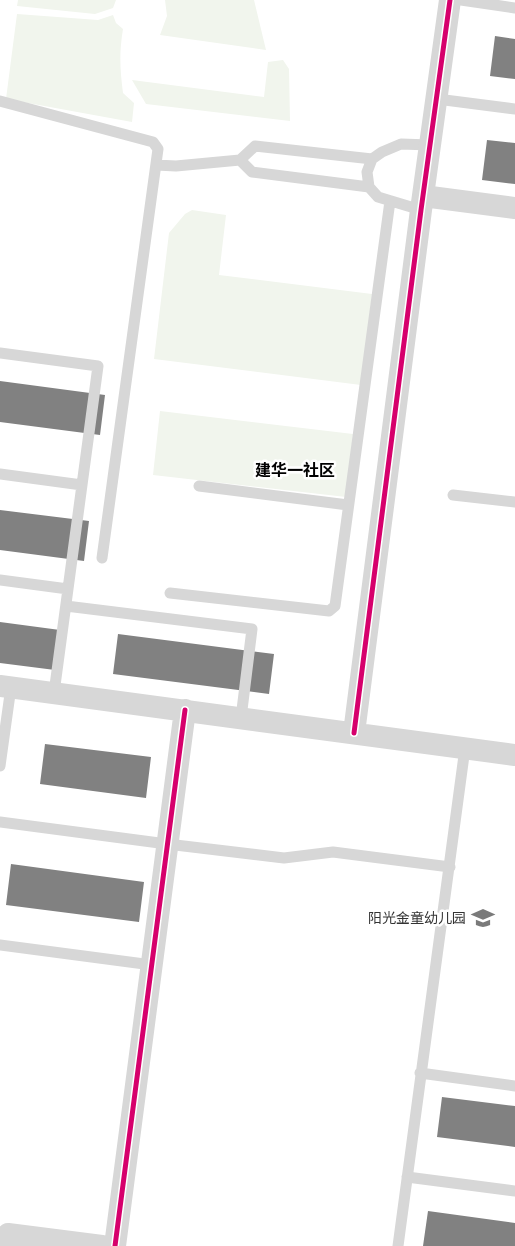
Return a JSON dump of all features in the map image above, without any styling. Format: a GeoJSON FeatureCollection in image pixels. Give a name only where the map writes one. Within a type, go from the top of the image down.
{"type":"FeatureCollection","features":[{"type":"Feature","properties":{"kind":"street"},"geometry":{"type":"LineString","coordinates":[[354,733],[450,0]]}},
{"type":"Feature","properties":{"kind":"street"},"geometry":{"type":"LineString","coordinates":[[422,203],[515,208]]}},
{"type":"Feature","properties":{"kind":"street"},"geometry":{"type":"LineString","coordinates":[[5,686],[515,755]]}},
{"type":"Feature","properties":{"kind":"street"},"geometry":{"type":"LineString","coordinates":[[115,1246],[184,710]]}},
{"type":"Feature","properties":{"kind":"street"},"geometry":{"type":"LineString","coordinates":[[6,1240],[102,1246]]}},
{"type":"Feature","properties":{"kind":"lane"},"geometry":{"type":"LineString","coordinates":[[461,0],[515,8]]}},
{"type":"Feature","properties":{"kind":"lane"},"geometry":{"type":"LineString","coordinates":[[437,99],[515,109]]}},
{"type":"Feature","properties":{"kind":"lane"},"geometry":{"type":"LineString","coordinates":[[0,101],[153,142],[158,149],[102,558]]}},
{"type":"Feature","properties":{"kind":"lane"},"geometry":{"type":"LineString","coordinates":[[422,203],[390,201],[378,197],[369,187],[367,172],[372,159],[382,152],[401,144],[430,145]]}},
{"type":"Feature","properties":{"kind":"lane"},"geometry":{"type":"LineString","coordinates":[[156,165],[176,166],[240,160],[255,146],[372,159]]}},
{"type":"Feature","properties":{"kind":"lane"},"geometry":{"type":"LineString","coordinates":[[240,160],[252,172],[369,187]]}},
{"type":"Feature","properties":{"kind":"lane"},"geometry":{"type":"LineString","coordinates":[[170,593],[329,611],[335,606],[390,201]]}},
{"type":"Feature","properties":{"kind":"lane"},"geometry":{"type":"LineString","coordinates":[[0,353],[98,366],[54,693]]}},
{"type":"Feature","properties":{"kind":"lane"},"geometry":{"type":"LineString","coordinates":[[0,474],[82,484]]}},
{"type":"Feature","properties":{"kind":"lane"},"geometry":{"type":"LineString","coordinates":[[198,486],[348,505]]}},
{"type":"Feature","properties":{"kind":"lane"},"geometry":{"type":"LineString","coordinates":[[453,495],[515,502]]}},
{"type":"Feature","properties":{"kind":"lane"},"geometry":{"type":"LineString","coordinates":[[0,580],[68,589]]}},
{"type":"Feature","properties":{"kind":"lane"},"geometry":{"type":"LineString","coordinates":[[66,606],[252,629],[241,718]]}},
{"type":"Feature","properties":{"kind":"lane"},"geometry":{"type":"LineString","coordinates":[[0,766],[5,686]]}},
{"type":"Feature","properties":{"kind":"lane"},"geometry":{"type":"LineString","coordinates":[[398,1246],[465,748]]}},
{"type":"Feature","properties":{"kind":"lane"},"geometry":{"type":"LineString","coordinates":[[0,822],[284,858],[333,852],[450,867]]}},
{"type":"Feature","properties":{"kind":"lane"},"geometry":{"type":"LineString","coordinates":[[0,945],[152,965]]}},
{"type":"Feature","properties":{"kind":"lane"},"geometry":{"type":"LineString","coordinates":[[420,1073],[515,1086]]}},
{"type":"Feature","properties":{"kind":"lane"},"geometry":{"type":"LineString","coordinates":[[407,1177],[515,1192]]}},
{"type":"Feature","properties":{"kind":"shaded area"},"geometry":{"type":"Polygon","coordinates":[[[18,0],[116,0],[113,8],[95,14],[17,6],[18,0]]]}},
{"type":"Feature","properties":{"kind":"shaded area"},"geometry":{"type":"Polygon","coordinates":[[[165,0],[254,0],[266,50],[160,35],[167,16],[165,0]]]}},
{"type":"Feature","properties":{"kind":"shaded area"},"geometry":{"type":"Polygon","coordinates":[[[17,14],[98,20],[113,15],[116,23],[123,29],[120,53],[121,76],[123,93],[134,103],[132,122],[6,99],[17,14]]]}},
{"type":"Feature","properties":{"kind":"shaded area"},"geometry":{"type":"Polygon","coordinates":[[[283,60],[289,69],[290,121],[146,104],[132,80],[264,97],[268,62],[283,60]]]}},
{"type":"Feature","properties":{"kind":"shaded area"},"geometry":{"type":"Polygon","coordinates":[[[192,210],[226,215],[219,275],[372,294],[361,385],[154,359],[169,233],[185,214],[192,210]]]}},
{"type":"Feature","properties":{"kind":"shaded area"},"geometry":{"type":"Polygon","coordinates":[[[160,411],[353,434],[346,497],[153,475],[160,411]]]}},
{"type":"Feature","properties":{"kind":"building"},"geometry":{"type":"Polygon","coordinates":[[[495,36],[515,39],[515,79],[490,76],[495,36]]]}},
{"type":"Feature","properties":{"kind":"building"},"geometry":{"type":"Polygon","coordinates":[[[487,140],[515,143],[515,184],[482,180],[487,140]]]}},
{"type":"Feature","properties":{"kind":"building"},"geometry":{"type":"Polygon","coordinates":[[[0,381],[105,395],[100,435],[0,422],[0,381]]]}},
{"type":"Feature","properties":{"kind":"building"},"geometry":{"type":"Polygon","coordinates":[[[0,510],[89,521],[84,561],[0,550],[0,510]]]}},
{"type":"Feature","properties":{"kind":"building"},"geometry":{"type":"Polygon","coordinates":[[[0,622],[60,630],[55,670],[0,663],[0,622]]]}},
{"type":"Feature","properties":{"kind":"building"},"geometry":{"type":"Polygon","coordinates":[[[118,634],[274,654],[269,694],[113,674],[118,634]]]}},
{"type":"Feature","properties":{"kind":"building"},"geometry":{"type":"Polygon","coordinates":[[[45,744],[151,757],[146,798],[40,784],[45,744]]]}},
{"type":"Feature","properties":{"kind":"building"},"geometry":{"type":"Polygon","coordinates":[[[11,864],[144,882],[139,922],[6,905],[11,864]]]}},
{"type":"Feature","properties":{"kind":"building"},"geometry":{"type":"Polygon","coordinates":[[[442,1097],[515,1106],[515,1147],[437,1137],[442,1097]]]}},
{"type":"Feature","properties":{"kind":"building"},"geometry":{"type":"Polygon","coordinates":[[[428,1211],[515,1223],[515,1246],[423,1246],[428,1211]]]}},
{"type":"Feature","properties":{"kind":"cycle path"},"geometry":{"type":"LineString","coordinates":[[354,733],[450,0]]}},
{"type":"Feature","properties":{"kind":"cycle path"},"geometry":{"type":"LineString","coordinates":[[115,1246],[185,710]]}},
{"type":"Feature","properties":{"kind":"place","name":"阳光金童幼儿园"},"geometry":{"type":"Point","coordinates":[483,918]}},
{"type":"Feature","properties":{"kind":"district","name":"建华一社区"},"geometry":{"type":"Point","coordinates":[295,470]}}]}
